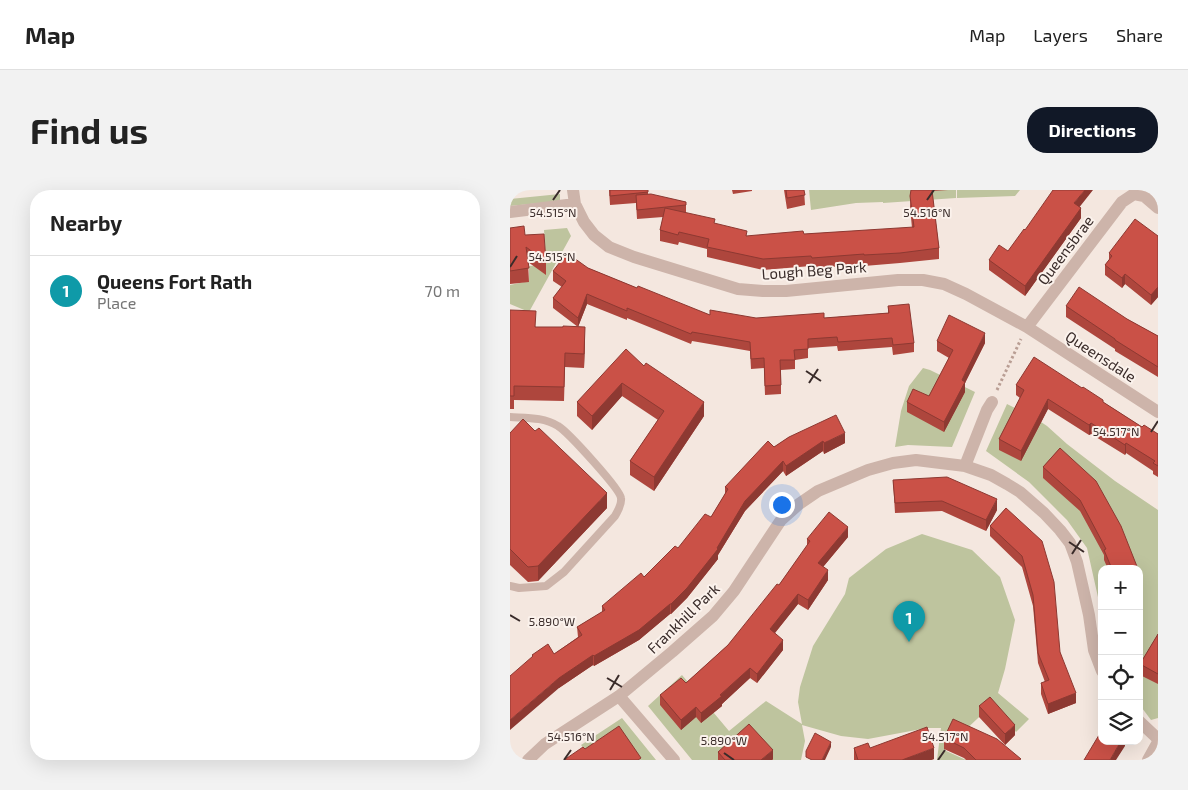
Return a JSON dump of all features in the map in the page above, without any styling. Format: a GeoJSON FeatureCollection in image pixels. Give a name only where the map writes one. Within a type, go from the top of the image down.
{"type":"FeatureCollection","features":[{"type":"Feature","properties":{"kind":"street","name":"Lough Beg Park"},"geometry":{"type":"LineString","coordinates":[[573,190],[575,204],[584,222],[594,235],[609,247],[634,257],[738,289],[786,291],[898,280],[923,280],[944,284],[966,294],[1024,332]]}},
{"type":"Feature","properties":{"kind":"street","name":"Queensbrae"},"geometry":{"type":"LineString","coordinates":[[1024,332],[1122,202],[1134,194],[1144,196],[1158,208]]}},
{"type":"Feature","properties":{"kind":"street"},"geometry":{"type":"LineString","coordinates":[[510,212],[575,204]]}},
{"type":"Feature","properties":{"kind":"street","name":"Queensdale"},"geometry":{"type":"LineString","coordinates":[[1024,332],[1158,412]]}},
{"type":"Feature","properties":{"kind":"street"},"geometry":{"type":"LineString","coordinates":[[965,466],[992,402]]}},
{"type":"Feature","properties":{"kind":"street","name":"Frankhill Park"},"geometry":{"type":"LineString","coordinates":[[528,760],[552,740],[619,696],[713,616],[734,591],[781,520],[798,504],[818,492],[868,470],[893,463],[916,460],[965,466],[991,475],[1020,492],[1044,513],[1070,543],[1079,569],[1094,650],[1098,661]]}},
{"type":"Feature","properties":{"kind":"street"},"geometry":{"type":"LineString","coordinates":[[619,696],[674,760]]}},
{"type":"Feature","properties":{"kind":"street"},"geometry":{"type":"LineString","coordinates":[[1143,725],[1158,741],[1148,760]]}},
{"type":"Feature","properties":{"kind":"lane"},"geometry":{"type":"LineString","coordinates":[[510,417],[539,418],[559,426],[615,486],[621,496],[621,505],[615,516],[564,572],[546,586],[519,588],[510,586]]}},
{"type":"Feature","properties":{"kind":"path"},"geometry":{"type":"LineString","coordinates":[[992,402],[1024,332]]}},
{"type":"Feature","properties":{"kind":"green space"},"geometry":{"type":"Polygon","coordinates":[[[809,190],[956,190],[956,198],[856,203],[811,210],[809,190]]]}},
{"type":"Feature","properties":{"kind":"green space"},"geometry":{"type":"Polygon","coordinates":[[[957,190],[1020,190],[1015,196],[957,198],[957,190]]]}},
{"type":"Feature","properties":{"kind":"green space"},"geometry":{"type":"Polygon","coordinates":[[[560,194],[560,201],[510,206],[510,199],[560,194]]]}},
{"type":"Feature","properties":{"kind":"green space"},"geometry":{"type":"Polygon","coordinates":[[[567,228],[571,236],[529,312],[510,304],[510,285],[529,281],[529,266],[546,265],[544,230],[567,228]]]}},
{"type":"Feature","properties":{"kind":"green space"},"geometry":{"type":"Polygon","coordinates":[[[923,368],[975,392],[952,447],[908,445],[895,447],[901,411],[909,386],[923,368]]]}},
{"type":"Feature","properties":{"kind":"green space"},"geometry":{"type":"Polygon","coordinates":[[[1007,404],[1047,426],[1115,481],[1158,510],[1158,718],[1151,720],[1143,709],[1143,565],[1098,565],[1098,597],[1087,548],[1067,520],[1029,482],[986,451],[1007,404]]]}},
{"type":"Feature","properties":{"kind":"green space"},"geometry":{"type":"Polygon","coordinates":[[[922,534],[972,550],[1000,577],[1015,620],[998,693],[1029,719],[1016,732],[993,704],[944,750],[966,760],[937,760],[941,728],[927,728],[868,739],[841,736],[802,725],[805,741],[801,760],[692,760],[648,706],[682,675],[729,731],[766,701],[802,724],[798,702],[800,687],[813,646],[845,594],[849,578],[886,549],[922,534]]]}},
{"type":"Feature","properties":{"kind":"green space"},"geometry":{"type":"Polygon","coordinates":[[[622,718],[656,760],[594,760],[581,745],[622,718]]]}},
{"type":"Feature","properties":{"kind":"building"},"geometry":{"type":"Polygon","coordinates":[[[610,190],[648,190],[648,192],[610,196],[610,190]]]}},
{"type":"Feature","properties":{"kind":"building"},"geometry":{"type":"Polygon","coordinates":[[[786,190],[804,190],[805,195],[787,198],[786,190]]]}},
{"type":"Feature","properties":{"kind":"building"},"geometry":{"type":"Polygon","coordinates":[[[911,190],[932,190],[939,248],[900,253],[763,259],[707,247],[709,239],[679,232],[678,235],[660,230],[665,208],[715,219],[714,223],[747,231],[746,236],[803,231],[804,234],[914,227],[911,190]]]}},
{"type":"Feature","properties":{"kind":"building"},"geometry":{"type":"Polygon","coordinates":[[[1053,190],[1085,190],[1074,203],[1081,208],[1025,286],[989,260],[999,245],[1008,251],[1053,190]]]}},
{"type":"Feature","properties":{"kind":"building"},"geometry":{"type":"Polygon","coordinates":[[[651,194],[686,202],[686,205],[637,210],[636,195],[651,194]]]}},
{"type":"Feature","properties":{"kind":"building"},"geometry":{"type":"Polygon","coordinates":[[[1135,219],[1158,236],[1158,287],[1151,295],[1125,274],[1122,278],[1105,265],[1112,256],[1109,253],[1135,219]]]}},
{"type":"Feature","properties":{"kind":"building"},"geometry":{"type":"Polygon","coordinates":[[[524,226],[525,235],[544,234],[546,262],[526,247],[529,268],[510,271],[510,228],[524,226]]]}},
{"type":"Feature","properties":{"kind":"building"},"geometry":{"type":"Polygon","coordinates":[[[567,253],[588,268],[710,315],[710,310],[756,318],[824,313],[824,318],[889,313],[888,306],[909,304],[914,343],[893,345],[892,338],[838,342],[837,337],[808,339],[808,349],[794,350],[795,360],[780,360],[781,385],[765,386],[764,358],[751,359],[750,342],[692,332],[691,334],[627,308],[627,311],[587,294],[578,318],[553,298],[566,281],[553,271],[567,253]]]}},
{"type":"Feature","properties":{"kind":"building"},"geometry":{"type":"Polygon","coordinates":[[[1079,287],[1127,319],[1158,336],[1158,367],[1066,306],[1079,287]]]}},
{"type":"Feature","properties":{"kind":"building"},"geometry":{"type":"Polygon","coordinates":[[[510,310],[536,311],[535,327],[585,327],[584,354],[565,353],[564,387],[514,386],[514,396],[510,396],[510,310]]]}},
{"type":"Feature","properties":{"kind":"building"},"geometry":{"type":"Polygon","coordinates":[[[949,315],[985,333],[962,380],[965,382],[944,422],[907,402],[913,389],[929,396],[953,350],[937,341],[949,315]]]}},
{"type":"Feature","properties":{"kind":"building"},"geometry":{"type":"Polygon","coordinates":[[[626,349],[644,366],[646,363],[704,402],[654,477],[630,461],[664,411],[622,383],[592,416],[577,402],[626,349]]]}},
{"type":"Feature","properties":{"kind":"building"},"geometry":{"type":"Polygon","coordinates":[[[1034,357],[1142,427],[1144,425],[1158,434],[1158,466],[1153,463],[1155,461],[1126,443],[1125,445],[1091,423],[1089,425],[1048,399],[1021,451],[999,439],[1024,390],[1016,385],[1034,357]]]}},
{"type":"Feature","properties":{"kind":"building"},"geometry":{"type":"Polygon","coordinates":[[[836,415],[845,433],[824,443],[823,441],[786,466],[783,461],[745,501],[718,549],[687,588],[671,604],[639,630],[593,655],[559,678],[510,720],[510,676],[532,655],[548,644],[554,654],[582,635],[577,627],[605,610],[602,606],[641,573],[644,577],[675,546],[678,548],[705,514],[711,517],[728,489],[725,487],[768,441],[774,447],[789,437],[836,415]]]}},
{"type":"Feature","properties":{"kind":"building"},"geometry":{"type":"Polygon","coordinates":[[[523,419],[535,431],[539,428],[607,493],[538,566],[528,567],[510,549],[510,433],[523,419]]]}},
{"type":"Feature","properties":{"kind":"building"},"geometry":{"type":"Polygon","coordinates":[[[1060,448],[1096,481],[1121,526],[1136,565],[1110,565],[1104,550],[1106,549],[1080,500],[1043,467],[1060,448]]]}},
{"type":"Feature","properties":{"kind":"building"},"geometry":{"type":"Polygon","coordinates":[[[947,477],[997,499],[986,520],[942,501],[895,503],[893,480],[947,477]]]}},
{"type":"Feature","properties":{"kind":"building"},"geometry":{"type":"Polygon","coordinates":[[[1006,508],[1042,541],[1054,582],[1060,652],[1076,693],[1048,704],[1041,683],[1049,680],[1038,653],[1033,595],[1022,556],[990,526],[1006,508]]]}},
{"type":"Feature","properties":{"kind":"building"},"geometry":{"type":"Polygon","coordinates":[[[829,512],[848,527],[818,563],[828,570],[808,600],[798,594],[770,629],[783,640],[757,674],[750,668],[720,695],[722,696],[701,713],[696,707],[681,720],[660,695],[681,678],[686,683],[728,645],[777,584],[779,585],[810,541],[807,539],[829,512]]]}},
{"type":"Feature","properties":{"kind":"building"},"geometry":{"type":"Polygon","coordinates":[[[1158,634],[1158,674],[1143,666],[1143,659],[1158,634]]]}},
{"type":"Feature","properties":{"kind":"building"},"geometry":{"type":"Polygon","coordinates":[[[990,697],[1015,725],[1005,734],[979,706],[990,697]]]}},
{"type":"Feature","properties":{"kind":"building"},"geometry":{"type":"Polygon","coordinates":[[[953,719],[997,739],[1021,759],[976,760],[964,748],[944,738],[953,719]]]}},
{"type":"Feature","properties":{"kind":"building"},"geometry":{"type":"Polygon","coordinates":[[[749,724],[773,750],[761,760],[725,760],[718,752],[749,724]]]}},
{"type":"Feature","properties":{"kind":"building"},"geometry":{"type":"Polygon","coordinates":[[[619,726],[641,758],[638,760],[564,760],[583,747],[585,749],[619,726]]]}},
{"type":"Feature","properties":{"kind":"building"},"geometry":{"type":"Polygon","coordinates":[[[927,727],[934,748],[902,760],[858,760],[854,748],[868,743],[870,748],[927,727]]]}},
{"type":"Feature","properties":{"kind":"building"},"geometry":{"type":"Polygon","coordinates":[[[815,733],[831,742],[822,760],[812,760],[806,757],[806,751],[815,733]]]}},
{"type":"Feature","properties":{"kind":"building"},"geometry":{"type":"Polygon","coordinates":[[[1098,737],[1098,745],[1119,745],[1110,760],[1084,760],[1098,737]]]}},
{"type":"Feature","properties":{"kind":"place","name":"Queens Fort Rath"},"geometry":{"type":"Point","coordinates":[909,642]}}]}
